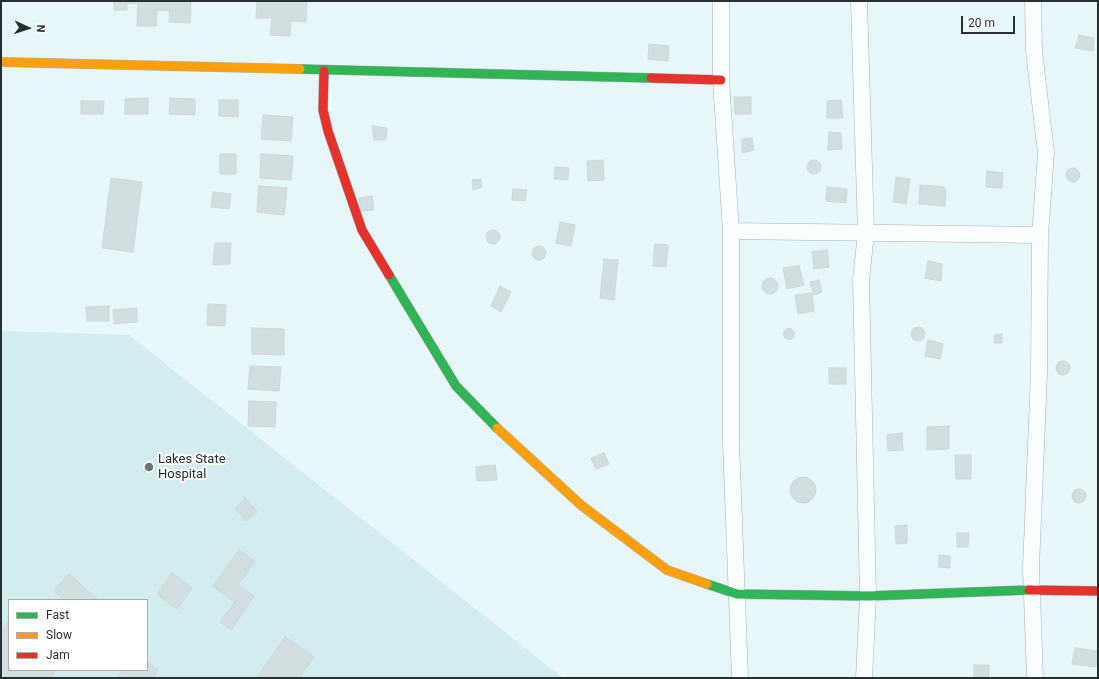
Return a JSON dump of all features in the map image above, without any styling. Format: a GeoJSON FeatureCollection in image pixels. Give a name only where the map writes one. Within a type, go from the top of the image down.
{"type":"FeatureCollection","features":[{"type":"Feature","properties":{"kind":"street"},"geometry":{"type":"LineString","coordinates":[[721,1],[721,80],[731,230],[731,444],[738,594],[740,678]]}},
{"type":"Feature","properties":{"kind":"street"},"geometry":{"type":"LineString","coordinates":[[859,1],[866,233],[861,280],[868,596],[864,678]]}},
{"type":"Feature","properties":{"kind":"street"},"geometry":{"type":"LineString","coordinates":[[1033,1],[1034,51],[1046,153],[1040,235],[1039,373],[1031,568],[1035,678]]}},
{"type":"Feature","properties":{"kind":"street"},"geometry":{"type":"LineString","coordinates":[[1,62],[721,80]]}},
{"type":"Feature","properties":{"kind":"street"},"geometry":{"type":"LineString","coordinates":[[324,70],[324,110],[328,131],[362,230],[456,386],[508,440],[581,505],[667,570],[738,594],[868,596],[1032,590],[1098,591]]}},
{"type":"Feature","properties":{"kind":"street"},"geometry":{"type":"LineString","coordinates":[[731,230],[1040,235]]}},
{"type":"Feature","properties":{"kind":"shaded area","name":"Lakes State Hospital"},"geometry":{"type":"Polygon","coordinates":[[[1,331],[129,335],[563,678],[1,678],[1,331]]]}},
{"type":"Feature","properties":{"kind":"building"},"geometry":{"type":"Polygon","coordinates":[[[114,1],[191,1],[190,23],[169,22],[170,11],[157,10],[156,26],[137,26],[138,4],[127,3],[127,10],[114,10],[114,1]]]}},
{"type":"Feature","properties":{"kind":"building"},"geometry":{"type":"Polygon","coordinates":[[[257,1],[307,1],[306,22],[291,21],[290,36],[270,35],[272,18],[256,18],[257,1]]]}},
{"type":"Feature","properties":{"kind":"building"},"geometry":{"type":"Polygon","coordinates":[[[1079,35],[1094,38],[1093,51],[1075,48],[1079,35]]]}},
{"type":"Feature","properties":{"kind":"building"},"geometry":{"type":"Polygon","coordinates":[[[649,44],[669,46],[668,61],[648,59],[649,44]]]}},
{"type":"Feature","properties":{"kind":"building"},"geometry":{"type":"Polygon","coordinates":[[[734,97],[751,97],[751,114],[735,114],[734,97]]]}},
{"type":"Feature","properties":{"kind":"building"},"geometry":{"type":"Polygon","coordinates":[[[148,98],[148,114],[125,114],[125,99],[148,98]]]}},
{"type":"Feature","properties":{"kind":"building"},"geometry":{"type":"Polygon","coordinates":[[[170,98],[195,99],[195,115],[169,114],[170,98]]]}},
{"type":"Feature","properties":{"kind":"building"},"geometry":{"type":"Polygon","coordinates":[[[219,100],[238,100],[238,117],[219,116],[219,100]]]}},
{"type":"Feature","properties":{"kind":"building"},"geometry":{"type":"Polygon","coordinates":[[[841,100],[843,118],[827,118],[827,101],[841,100]]]}},
{"type":"Feature","properties":{"kind":"building"},"geometry":{"type":"Polygon","coordinates":[[[81,101],[104,101],[103,114],[81,114],[81,101]]]}},
{"type":"Feature","properties":{"kind":"building"},"geometry":{"type":"Polygon","coordinates":[[[263,115],[293,117],[291,141],[261,139],[263,115]]]}},
{"type":"Feature","properties":{"kind":"building"},"geometry":{"type":"Polygon","coordinates":[[[372,126],[387,128],[386,140],[374,140],[372,126]]]}},
{"type":"Feature","properties":{"kind":"building"},"geometry":{"type":"Polygon","coordinates":[[[829,132],[841,133],[842,149],[828,150],[829,132]]]}},
{"type":"Feature","properties":{"kind":"building"},"geometry":{"type":"Polygon","coordinates":[[[752,138],[754,150],[742,153],[742,139],[752,138]]]}},
{"type":"Feature","properties":{"kind":"building"},"geometry":{"type":"Polygon","coordinates":[[[220,154],[236,154],[236,174],[220,174],[220,154]]]}},
{"type":"Feature","properties":{"kind":"building"},"geometry":{"type":"Polygon","coordinates":[[[261,154],[293,156],[291,180],[260,178],[261,154]]]}},
{"type":"Feature","properties":{"kind":"building"},"geometry":{"type":"Polygon","coordinates":[[[603,160],[604,180],[588,181],[587,161],[603,160]]]}},
{"type":"Feature","properties":{"kind":"building"},"geometry":{"type":"Polygon","coordinates":[[[811,160],[817,160],[821,164],[821,170],[817,174],[811,174],[807,170],[807,164],[811,160]]]}},
{"type":"Feature","properties":{"kind":"building"},"geometry":{"type":"Polygon","coordinates":[[[555,167],[569,168],[568,180],[554,179],[555,167]]]}},
{"type":"Feature","properties":{"kind":"building"},"geometry":{"type":"Polygon","coordinates":[[[1070,168],[1076,168],[1080,172],[1080,178],[1076,182],[1070,182],[1066,178],[1066,172],[1070,168]]]}},
{"type":"Feature","properties":{"kind":"building"},"geometry":{"type":"Polygon","coordinates":[[[987,171],[1003,173],[1002,188],[986,187],[987,171]]]}},
{"type":"Feature","properties":{"kind":"building"},"geometry":{"type":"Polygon","coordinates":[[[896,177],[910,179],[906,204],[893,202],[896,177]]]}},
{"type":"Feature","properties":{"kind":"building"},"geometry":{"type":"Polygon","coordinates":[[[111,178],[142,182],[133,252],[102,248],[111,178]]]}},
{"type":"Feature","properties":{"kind":"building"},"geometry":{"type":"Polygon","coordinates":[[[481,179],[482,187],[473,190],[472,180],[481,179]]]}},
{"type":"Feature","properties":{"kind":"building"},"geometry":{"type":"Polygon","coordinates":[[[920,185],[944,187],[946,191],[945,206],[919,204],[920,185]]]}},
{"type":"Feature","properties":{"kind":"building"},"geometry":{"type":"Polygon","coordinates":[[[259,186],[287,188],[284,215],[257,212],[259,186]]]}},
{"type":"Feature","properties":{"kind":"building"},"geometry":{"type":"Polygon","coordinates":[[[827,187],[847,189],[846,203],[826,201],[827,187]]]}},
{"type":"Feature","properties":{"kind":"building"},"geometry":{"type":"Polygon","coordinates":[[[513,189],[527,190],[525,201],[512,200],[513,189]]]}},
{"type":"Feature","properties":{"kind":"building"},"geometry":{"type":"Polygon","coordinates":[[[213,192],[231,194],[229,209],[211,207],[213,192]]]}},
{"type":"Feature","properties":{"kind":"building"},"geometry":{"type":"Polygon","coordinates":[[[372,196],[374,210],[361,211],[359,198],[372,196]]]}},
{"type":"Feature","properties":{"kind":"building"},"geometry":{"type":"Polygon","coordinates":[[[560,222],[575,225],[571,246],[556,243],[560,222]]]}},
{"type":"Feature","properties":{"kind":"building"},"geometry":{"type":"Polygon","coordinates":[[[490,230],[496,230],[500,234],[500,240],[496,244],[490,244],[486,240],[486,234],[490,230]]]}},
{"type":"Feature","properties":{"kind":"building"},"geometry":{"type":"Polygon","coordinates":[[[215,243],[231,243],[230,264],[213,265],[215,243]]]}},
{"type":"Feature","properties":{"kind":"building"},"geometry":{"type":"Polygon","coordinates":[[[655,244],[668,245],[666,267],[653,266],[655,244]]]}},
{"type":"Feature","properties":{"kind":"building"},"geometry":{"type":"Polygon","coordinates":[[[536,246],[542,246],[546,250],[546,256],[542,260],[536,260],[532,256],[532,250],[536,246]]]}},
{"type":"Feature","properties":{"kind":"building"},"geometry":{"type":"Polygon","coordinates":[[[827,250],[829,267],[814,269],[812,252],[827,250]]]}},
{"type":"Feature","properties":{"kind":"building"},"geometry":{"type":"Polygon","coordinates":[[[604,259],[618,260],[614,300],[600,298],[604,259]]]}},
{"type":"Feature","properties":{"kind":"building"},"geometry":{"type":"Polygon","coordinates":[[[928,261],[942,264],[941,281],[925,278],[928,261]]]}},
{"type":"Feature","properties":{"kind":"building"},"geometry":{"type":"Polygon","coordinates":[[[799,266],[804,285],[787,289],[783,268],[799,266]]]}},
{"type":"Feature","properties":{"kind":"building"},"geometry":{"type":"Polygon","coordinates":[[[770,278],[776,280],[778,286],[776,292],[770,294],[764,292],[762,286],[764,280],[770,278]]]}},
{"type":"Feature","properties":{"kind":"building"},"geometry":{"type":"Polygon","coordinates":[[[819,280],[822,292],[814,295],[810,282],[819,280]]]}},
{"type":"Feature","properties":{"kind":"building"},"geometry":{"type":"Polygon","coordinates":[[[500,286],[511,292],[501,312],[491,306],[500,286]]]}},
{"type":"Feature","properties":{"kind":"building"},"geometry":{"type":"Polygon","coordinates":[[[812,293],[814,311],[798,314],[795,295],[812,293]]]}},
{"type":"Feature","properties":{"kind":"building"},"geometry":{"type":"Polygon","coordinates":[[[208,304],[226,305],[225,326],[207,325],[208,304]]]}},
{"type":"Feature","properties":{"kind":"building"},"geometry":{"type":"Polygon","coordinates":[[[109,306],[109,321],[87,321],[86,307],[109,306]]]}},
{"type":"Feature","properties":{"kind":"building"},"geometry":{"type":"Polygon","coordinates":[[[137,308],[137,322],[114,324],[113,310],[137,308]]]}},
{"type":"Feature","properties":{"kind":"building"},"geometry":{"type":"Polygon","coordinates":[[[915,327],[921,327],[925,331],[925,337],[921,341],[915,341],[911,337],[911,331],[915,327]]]}},
{"type":"Feature","properties":{"kind":"building"},"geometry":{"type":"Polygon","coordinates":[[[252,328],[284,329],[284,355],[252,354],[252,328]]]}},
{"type":"Feature","properties":{"kind":"building"},"geometry":{"type":"Polygon","coordinates":[[[789,328],[793,330],[795,334],[793,338],[789,340],[785,338],[783,334],[785,330],[789,328]]]}},
{"type":"Feature","properties":{"kind":"building"},"geometry":{"type":"Polygon","coordinates":[[[1002,334],[1002,343],[994,343],[995,335],[1002,334]]]}},
{"type":"Feature","properties":{"kind":"building"},"geometry":{"type":"Polygon","coordinates":[[[928,340],[943,344],[940,359],[925,356],[928,340]]]}},
{"type":"Feature","properties":{"kind":"building"},"geometry":{"type":"Polygon","coordinates":[[[1060,361],[1066,361],[1070,365],[1070,371],[1066,375],[1060,375],[1056,371],[1056,365],[1060,361]]]}},
{"type":"Feature","properties":{"kind":"building"},"geometry":{"type":"Polygon","coordinates":[[[250,366],[281,367],[279,391],[248,389],[250,366]]]}},
{"type":"Feature","properties":{"kind":"building"},"geometry":{"type":"Polygon","coordinates":[[[829,368],[846,368],[846,384],[829,384],[829,368]]]}},
{"type":"Feature","properties":{"kind":"building"},"geometry":{"type":"Polygon","coordinates":[[[249,401],[276,402],[275,427],[248,426],[249,401]]]}},
{"type":"Feature","properties":{"kind":"building"},"geometry":{"type":"Polygon","coordinates":[[[949,426],[949,449],[927,450],[927,427],[949,426]]]}},
{"type":"Feature","properties":{"kind":"building"},"geometry":{"type":"Polygon","coordinates":[[[902,433],[903,450],[888,451],[887,435],[902,433]]]}},
{"type":"Feature","properties":{"kind":"building"},"geometry":{"type":"Polygon","coordinates":[[[604,453],[609,464],[596,469],[591,458],[604,453]]]}},
{"type":"Feature","properties":{"kind":"building"},"geometry":{"type":"Polygon","coordinates":[[[955,455],[971,455],[971,479],[956,479],[955,455]]]}},
{"type":"Feature","properties":{"kind":"building"},"geometry":{"type":"Polygon","coordinates":[[[495,465],[497,480],[477,481],[476,467],[495,465]]]}},
{"type":"Feature","properties":{"kind":"building"},"geometry":{"type":"Polygon","coordinates":[[[803,477],[812,481],[816,490],[812,499],[803,503],[794,499],[790,490],[794,481],[803,477]]]}},
{"type":"Feature","properties":{"kind":"building"},"geometry":{"type":"Polygon","coordinates":[[[1076,489],[1082,489],[1086,493],[1086,499],[1082,503],[1076,503],[1072,499],[1072,493],[1076,489]]]}},
{"type":"Feature","properties":{"kind":"building"},"geometry":{"type":"Polygon","coordinates":[[[245,497],[257,512],[246,521],[236,509],[245,497]]]}},
{"type":"Feature","properties":{"kind":"building"},"geometry":{"type":"Polygon","coordinates":[[[907,525],[907,543],[896,544],[895,526],[907,525]]]}},
{"type":"Feature","properties":{"kind":"building"},"geometry":{"type":"Polygon","coordinates":[[[957,533],[969,533],[968,547],[957,547],[957,533]]]}},
{"type":"Feature","properties":{"kind":"building"},"geometry":{"type":"Polygon","coordinates":[[[239,550],[255,561],[238,585],[254,596],[231,630],[220,622],[235,602],[213,586],[239,550]]]}},
{"type":"Feature","properties":{"kind":"building"},"geometry":{"type":"Polygon","coordinates":[[[939,555],[950,556],[950,568],[939,567],[939,555]]]}},
{"type":"Feature","properties":{"kind":"building"},"geometry":{"type":"Polygon","coordinates":[[[172,573],[192,588],[177,609],[157,594],[172,573]]]}},
{"type":"Feature","properties":{"kind":"building"},"geometry":{"type":"Polygon","coordinates":[[[69,574],[97,599],[63,599],[54,591],[69,574]]]}},
{"type":"Feature","properties":{"kind":"building"},"geometry":{"type":"Polygon","coordinates":[[[8,622],[8,671],[55,671],[50,678],[8,678],[1,672],[1,631],[8,622]]]}},
{"type":"Feature","properties":{"kind":"building"},"geometry":{"type":"Polygon","coordinates":[[[285,637],[314,657],[299,678],[257,678],[285,637]]]}},
{"type":"Feature","properties":{"kind":"building"},"geometry":{"type":"Polygon","coordinates":[[[1075,648],[1098,651],[1096,667],[1072,664],[1075,648]]]}},
{"type":"Feature","properties":{"kind":"building"},"geometry":{"type":"Polygon","coordinates":[[[148,662],[158,670],[152,678],[117,678],[122,671],[148,671],[148,662]]]}},
{"type":"Feature","properties":{"kind":"building"},"geometry":{"type":"Polygon","coordinates":[[[974,665],[989,665],[989,678],[974,678],[974,665]]]}},
{"type":"Feature","properties":{"kind":"traffic: fast"},"geometry":{"type":"LineString","coordinates":[[300,69],[651,78]]}},
{"type":"Feature","properties":{"kind":"traffic: fast"},"geometry":{"type":"LineString","coordinates":[[389,275],[456,386],[497,428]]}},
{"type":"Feature","properties":{"kind":"traffic: fast"},"geometry":{"type":"LineString","coordinates":[[707,584],[737,594],[868,596],[1029,590]]}},
{"type":"Feature","properties":{"kind":"traffic: slow"},"geometry":{"type":"LineString","coordinates":[[1,62],[300,69]]}},
{"type":"Feature","properties":{"kind":"traffic: slow"},"geometry":{"type":"LineString","coordinates":[[497,428],[581,505],[667,570],[707,584]]}},
{"type":"Feature","properties":{"kind":"traffic: jam"},"geometry":{"type":"LineString","coordinates":[[324,71],[323,110],[328,131],[362,230],[389,275]]}},
{"type":"Feature","properties":{"kind":"traffic: jam"},"geometry":{"type":"LineString","coordinates":[[651,78],[721,80]]}},
{"type":"Feature","properties":{"kind":"traffic: jam"},"geometry":{"type":"LineString","coordinates":[[1029,590],[1098,591]]}},
{"type":"Feature","properties":{"kind":"place","name":"Lakes State Hospital"},"geometry":{"type":"Point","coordinates":[149,467]}}]}
